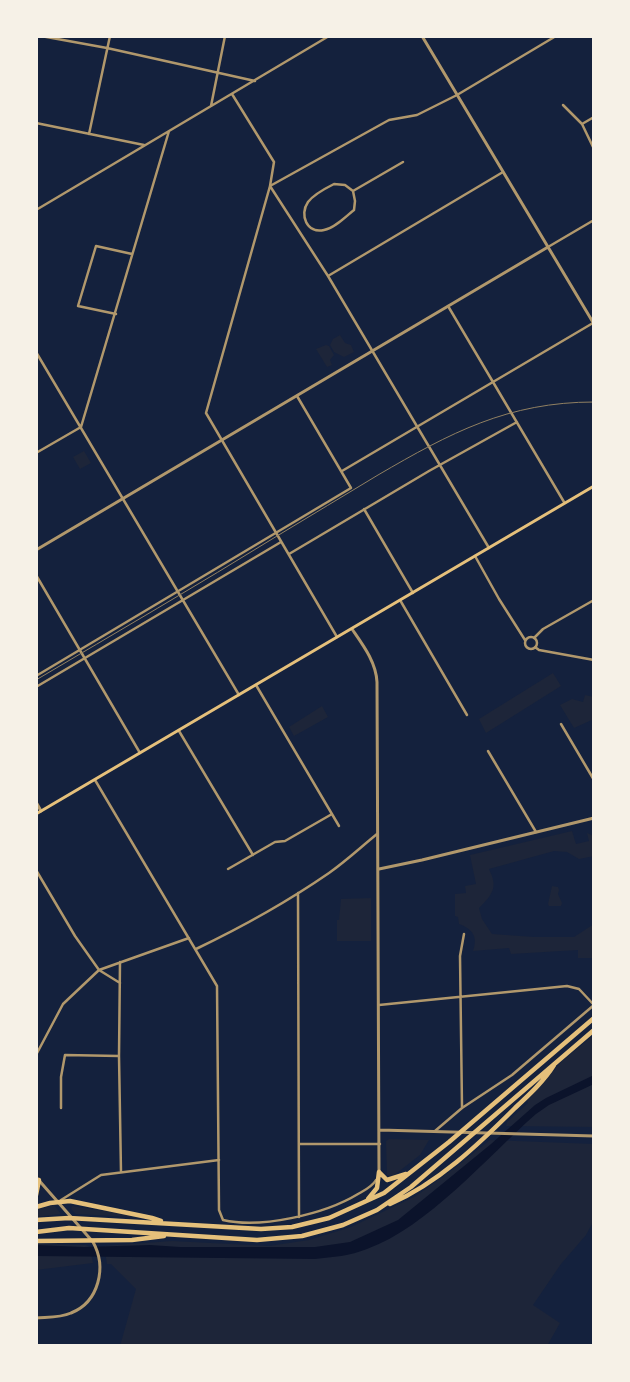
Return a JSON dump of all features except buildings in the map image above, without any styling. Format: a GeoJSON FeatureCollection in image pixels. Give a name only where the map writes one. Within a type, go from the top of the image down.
{"type":"FeatureCollection","features":[{"type":"Feature","properties":{"kind":"highway"},"geometry":{"type":"LineString","coordinates":[[36,1220],[70,1218],[250,1230],[311,1223],[328,1218],[384,1192],[412,1172],[594,1018]]}},
{"type":"Feature","properties":{"kind":"highway"},"geometry":{"type":"LineString","coordinates":[[377,1210],[426,1174],[594,1030]]}},
{"type":"Feature","properties":{"kind":"highway"},"geometry":{"type":"LineString","coordinates":[[36,1232],[69,1228],[257,1240],[295,1237],[325,1231],[377,1210],[414,1192],[431,1181],[479,1144],[549,1073],[557,1062]]}},
{"type":"Feature","properties":{"kind":"highway"},"geometry":{"type":"LineString","coordinates":[[379,1172],[387,1180],[412,1172]]}},
{"type":"Feature","properties":{"kind":"highway"},"geometry":{"type":"LineString","coordinates":[[367,1201],[377,1188],[379,1172]]}},
{"type":"Feature","properties":{"kind":"highway"},"geometry":{"type":"LineString","coordinates":[[36,1195],[38,1179]]}},
{"type":"Feature","properties":{"kind":"highway"},"geometry":{"type":"LineString","coordinates":[[36,1207],[59,1202],[79,1202],[152,1218],[164,1223]]}},
{"type":"Feature","properties":{"kind":"highway"},"geometry":{"type":"LineString","coordinates":[[36,1242],[93,1242],[146,1239],[170,1235]]}},
{"type":"Feature","properties":{"kind":"main road"},"geometry":{"type":"LineString","coordinates":[[36,814],[594,486]]}},
{"type":"Feature","properties":{"kind":"street"},"geometry":{"type":"LineString","coordinates":[[41,36],[108,48],[255,80]]}},
{"type":"Feature","properties":{"kind":"street"},"geometry":{"type":"LineString","coordinates":[[89,134],[110,36]]}},
{"type":"Feature","properties":{"kind":"street"},"geometry":{"type":"LineString","coordinates":[[212,106],[225,36]]}},
{"type":"Feature","properties":{"kind":"street"},"geometry":{"type":"LineString","coordinates":[[36,210],[329,36]]}},
{"type":"Feature","properties":{"kind":"street"},"geometry":{"type":"LineString","coordinates":[[342,471],[594,323],[422,36]]}},
{"type":"Feature","properties":{"kind":"street"},"geometry":{"type":"LineString","coordinates":[[270,186],[389,120],[417,115],[457,95],[556,36]]}},
{"type":"Feature","properties":{"kind":"street"},"geometry":{"type":"LineString","coordinates":[[232,94],[274,162],[270,186],[206,413],[337,637]]}},
{"type":"Feature","properties":{"kind":"street"},"geometry":{"type":"LineString","coordinates":[[563,105],[582,124],[594,148]]}},
{"type":"Feature","properties":{"kind":"street"},"geometry":{"type":"LineString","coordinates":[[582,124],[594,117]]}},
{"type":"Feature","properties":{"kind":"street"},"geometry":{"type":"LineString","coordinates":[[36,123],[144,146]]}},
{"type":"Feature","properties":{"kind":"street"},"geometry":{"type":"LineString","coordinates":[[36,454],[81,427],[169,131]]}},
{"type":"Feature","properties":{"kind":"street"},"geometry":{"type":"LineString","coordinates":[[354,191],[403,162]]}},
{"type":"Feature","properties":{"kind":"street"},"geometry":{"type":"LineString","coordinates":[[328,276],[503,172]]}},
{"type":"Feature","properties":{"kind":"street"},"geometry":{"type":"LineString","coordinates":[[334,184],[345,185],[354,191],[354,210],[340,222],[325,230],[313,230],[306,225],[304,213],[308,202],[322,190],[334,184]]}},
{"type":"Feature","properties":{"kind":"street"},"geometry":{"type":"LineString","coordinates":[[270,186],[328,276],[489,548]]}},
{"type":"Feature","properties":{"kind":"street"},"geometry":{"type":"LineString","coordinates":[[36,550],[594,220]]}},
{"type":"Feature","properties":{"kind":"street"},"geometry":{"type":"LineString","coordinates":[[116,314],[78,306],[96,246],[133,254]]}},
{"type":"Feature","properties":{"kind":"street"},"geometry":{"type":"LineString","coordinates":[[448,306],[564,502]]}},
{"type":"Feature","properties":{"kind":"street"},"geometry":{"type":"LineString","coordinates":[[36,352],[239,694]]}},
{"type":"Feature","properties":{"kind":"street"},"geometry":{"type":"LineString","coordinates":[[36,676],[352,488],[297,396]]}},
{"type":"Feature","properties":{"kind":"street"},"geometry":{"type":"LineString","coordinates":[[289,554],[517,422]]}},
{"type":"Feature","properties":{"kind":"street"},"geometry":{"type":"LineString","coordinates":[[364,509],[413,592]]}},
{"type":"Feature","properties":{"kind":"street"},"geometry":{"type":"LineString","coordinates":[[36,687],[281,542]]}},
{"type":"Feature","properties":{"kind":"street"},"geometry":{"type":"LineString","coordinates":[[476,556],[499,599],[525,640],[527,648],[535,647],[539,650],[594,660]]}},
{"type":"Feature","properties":{"kind":"street"},"geometry":{"type":"LineString","coordinates":[[36,575],[140,753]]}},
{"type":"Feature","properties":{"kind":"street"},"geometry":{"type":"LineString","coordinates":[[400,600],[467,715]]}},
{"type":"Feature","properties":{"kind":"street"},"geometry":{"type":"LineString","coordinates":[[525,640],[529,637],[534,638],[543,629],[594,600]]}},
{"type":"Feature","properties":{"kind":"street"},"geometry":{"type":"LineString","coordinates":[[94,780],[218,988],[219,1210],[223,1220],[264,1222],[299,1217],[328,1210],[349,1200],[375,1183],[379,1172],[380,1144],[377,672],[352,629]]}},
{"type":"Feature","properties":{"kind":"street"},"geometry":{"type":"LineString","coordinates":[[534,638],[535,647]]}},
{"type":"Feature","properties":{"kind":"street"},"geometry":{"type":"LineString","coordinates":[[255,685],[339,826]]}},
{"type":"Feature","properties":{"kind":"street"},"geometry":{"type":"LineString","coordinates":[[561,724],[594,780]]}},
{"type":"Feature","properties":{"kind":"street"},"geometry":{"type":"LineString","coordinates":[[179,730],[252,855]]}},
{"type":"Feature","properties":{"kind":"street"},"geometry":{"type":"LineString","coordinates":[[488,751],[536,832]]}},
{"type":"Feature","properties":{"kind":"street"},"geometry":{"type":"LineString","coordinates":[[36,802],[41,811]]}},
{"type":"Feature","properties":{"kind":"street"},"geometry":{"type":"LineString","coordinates":[[228,869],[275,842],[285,841],[332,814]]}},
{"type":"Feature","properties":{"kind":"street"},"geometry":{"type":"LineString","coordinates":[[379,869],[594,818]]}},
{"type":"Feature","properties":{"kind":"street"},"geometry":{"type":"LineString","coordinates":[[196,949],[242,926],[298,893],[330,872],[378,833]]}},
{"type":"Feature","properties":{"kind":"street"},"geometry":{"type":"LineString","coordinates":[[36,870],[75,936],[99,970],[120,983]]}},
{"type":"Feature","properties":{"kind":"street"},"geometry":{"type":"LineString","coordinates":[[298,893],[299,1217]]}},
{"type":"Feature","properties":{"kind":"street"},"geometry":{"type":"LineString","coordinates":[[462,1108],[460,956],[464,934]]}},
{"type":"Feature","properties":{"kind":"street"},"geometry":{"type":"LineString","coordinates":[[36,1056],[63,1004],[99,970],[189,938]]}},
{"type":"Feature","properties":{"kind":"street"},"geometry":{"type":"LineString","coordinates":[[120,962],[121,1172]]}},
{"type":"Feature","properties":{"kind":"street"},"geometry":{"type":"LineString","coordinates":[[379,1005],[567,986],[579,989],[594,1005],[512,1075],[462,1108],[435,1131]]}},
{"type":"Feature","properties":{"kind":"street"},"geometry":{"type":"LineString","coordinates":[[61,1108],[61,1077],[65,1055],[119,1056]]}},
{"type":"Feature","properties":{"kind":"street"},"geometry":{"type":"LineString","coordinates":[[380,1130],[594,1136]]}},
{"type":"Feature","properties":{"kind":"street"},"geometry":{"type":"LineString","coordinates":[[299,1144],[380,1144]]}},
{"type":"Feature","properties":{"kind":"street"},"geometry":{"type":"LineString","coordinates":[[59,1202],[101,1175],[218,1160]]}},
{"type":"Feature","properties":{"kind":"street"},"geometry":{"type":"LineString","coordinates":[[36,1318],[64,1316],[72,1313],[88,1301],[94,1293],[100,1276],[100,1260],[93,1242],[38,1179]]}},
{"type":"Feature","properties":{"kind":"shaded area"},"geometry":{"type":"Polygon","coordinates":[[[340,335],[345,343],[351,345],[354,352],[344,357],[334,352],[330,345],[333,339],[340,335]]]}},
{"type":"Feature","properties":{"kind":"shaded area"},"geometry":{"type":"Polygon","coordinates":[[[326,345],[329,346],[334,355],[330,360],[332,365],[327,367],[316,349],[326,345]]]}},
{"type":"Feature","properties":{"kind":"shaded area"},"geometry":{"type":"Polygon","coordinates":[[[84,451],[91,463],[80,469],[73,457],[84,451]]]}},
{"type":"Feature","properties":{"kind":"shaded area"},"geometry":{"type":"Polygon","coordinates":[[[553,673],[561,686],[486,733],[479,719],[553,673]]]}},
{"type":"Feature","properties":{"kind":"shaded area"},"geometry":{"type":"Polygon","coordinates":[[[585,695],[594,697],[594,719],[574,728],[560,705],[572,699],[583,702],[585,695]]]}},
{"type":"Feature","properties":{"kind":"shaded area"},"geometry":{"type":"Polygon","coordinates":[[[322,706],[328,717],[294,736],[289,727],[322,706]]]}},
{"type":"Feature","properties":{"kind":"shaded area"},"geometry":{"type":"Polygon","coordinates":[[[572,831],[576,844],[589,841],[587,833],[594,836],[594,856],[579,859],[567,852],[554,851],[489,869],[493,879],[493,888],[490,896],[479,908],[482,919],[492,934],[574,937],[594,924],[594,958],[578,958],[578,950],[511,954],[509,948],[473,951],[475,942],[473,934],[468,928],[459,924],[458,917],[455,916],[455,894],[466,893],[465,886],[476,884],[470,855],[572,831]]]}},
{"type":"Feature","properties":{"kind":"shaded area"},"geometry":{"type":"Polygon","coordinates":[[[552,886],[558,887],[561,906],[549,906],[548,904],[552,886]]]}},
{"type":"Feature","properties":{"kind":"shaded area"},"geometry":{"type":"Polygon","coordinates":[[[371,898],[371,941],[337,941],[337,920],[339,920],[341,899],[371,898]]]}},
{"type":"Feature","properties":{"kind":"shaded area"},"geometry":{"type":"Polygon","coordinates":[[[594,1035],[594,1127],[506,1126],[507,1122],[528,1103],[527,1101],[562,1061],[594,1035]]]}},
{"type":"Feature","properties":{"kind":"shaded area"},"geometry":{"type":"Polygon","coordinates":[[[594,1075],[594,1084],[549,1105],[536,1114],[456,1189],[412,1225],[390,1239],[361,1251],[315,1259],[36,1256],[36,1245],[84,1247],[150,1245],[180,1247],[315,1247],[350,1242],[398,1220],[491,1144],[535,1105],[594,1075]]]}},
{"type":"Feature","properties":{"kind":"shaded area"},"geometry":{"type":"Polygon","coordinates":[[[389,1139],[429,1140],[420,1155],[393,1176],[387,1175],[386,1141],[389,1139]]]}},
{"type":"Feature","properties":{"kind":"shaded area"},"geometry":{"type":"Polygon","coordinates":[[[490,1140],[594,1144],[594,1220],[586,1235],[561,1264],[533,1305],[560,1323],[547,1346],[120,1346],[136,1289],[111,1264],[107,1264],[104,1246],[172,1241],[269,1246],[309,1240],[351,1227],[416,1196],[490,1140]]]}},
{"type":"Feature","properties":{"kind":"shaded area"},"geometry":{"type":"Polygon","coordinates":[[[54,1205],[61,1214],[36,1217],[36,1210],[54,1205]]]}},
{"type":"Feature","properties":{"kind":"shaded area"},"geometry":{"type":"Polygon","coordinates":[[[72,1206],[131,1215],[130,1217],[76,1214],[71,1209],[72,1206]]]}},
{"type":"Feature","properties":{"kind":"shaded area"},"geometry":{"type":"Polygon","coordinates":[[[36,1244],[86,1245],[90,1247],[93,1263],[36,1270],[36,1244]]]}},
{"type":"Feature","properties":{"kind":"tram line"},"geometry":{"type":"LineString","coordinates":[[36,680],[404,460],[455,433],[507,414],[563,403],[594,402]]}}]}
